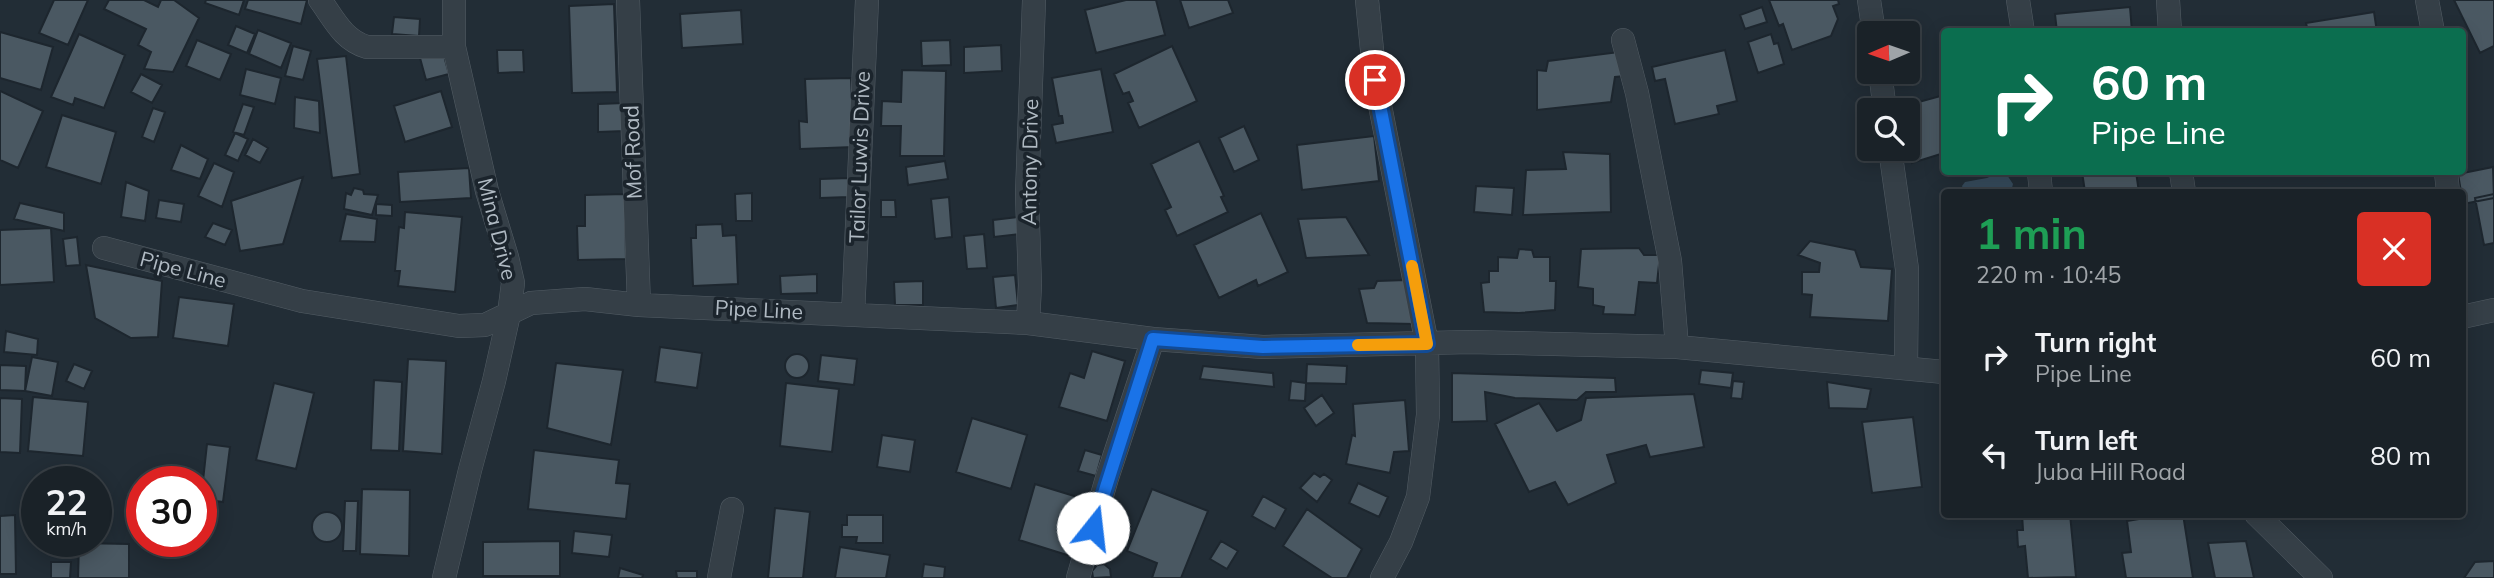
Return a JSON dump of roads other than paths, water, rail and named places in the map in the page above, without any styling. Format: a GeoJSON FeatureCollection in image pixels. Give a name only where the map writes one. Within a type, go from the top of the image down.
{"type":"FeatureCollection","features":[{"type":"Feature","properties":{"kind":"street"},"geometry":{"type":"LineString","coordinates":[[320,0],[343,33],[354,43],[367,47],[454,47]]}},
{"type":"Feature","properties":{"kind":"street","name":"Mina Drive"},"geometry":{"type":"LineString","coordinates":[[444,578],[509,314],[513,283],[487,191],[454,47],[454,0]]}},
{"type":"Feature","properties":{"kind":"street","name":"Mof Road"},"geometry":{"type":"LineString","coordinates":[[628,0],[639,305]]}},
{"type":"Feature","properties":{"kind":"street","name":"Tailor Luwis Drive"},"geometry":{"type":"LineString","coordinates":[[853,314],[867,0]]}},
{"type":"Feature","properties":{"kind":"street","name":"Antony Drive"},"geometry":{"type":"LineString","coordinates":[[1028,323],[1030,285],[1027,194],[1034,0]]}},
{"type":"Feature","properties":{"kind":"street"},"geometry":{"type":"LineString","coordinates":[[1367,0],[1375,80],[1427,344],[1428,415],[1418,498],[1401,542],[1382,578]]}},
{"type":"Feature","properties":{"kind":"street"},"geometry":{"type":"LineString","coordinates":[[1869,0],[1872,21]]}},
{"type":"Feature","properties":{"kind":"street"},"geometry":{"type":"LineString","coordinates":[[2018,0],[2022,28]]}},
{"type":"Feature","properties":{"kind":"street"},"geometry":{"type":"LineString","coordinates":[[2168,0],[2170,28]]}},
{"type":"Feature","properties":{"kind":"street"},"geometry":{"type":"LineString","coordinates":[[2427,0],[2431,28]]}},
{"type":"Feature","properties":{"kind":"street"},"geometry":{"type":"LineString","coordinates":[[1623,40],[1637,93],[1670,261],[1676,347]]}},
{"type":"Feature","properties":{"kind":"street"},"geometry":{"type":"LineString","coordinates":[[1893,161],[1908,268],[1906,368]]}},
{"type":"Feature","properties":{"kind":"street","name":"Pipe Line"},"geometry":{"type":"LineString","coordinates":[[104,248],[315,303],[459,326],[485,325],[531,303],[584,299],[639,305],[1028,323],[1153,339],[1263,347],[1483,342],[1676,347],[1941,372]]}},
{"type":"Feature","properties":{"kind":"street"},"geometry":{"type":"LineString","coordinates":[[2466,316],[2494,310]]}},
{"type":"Feature","properties":{"kind":"street"},"geometry":{"type":"LineString","coordinates":[[1078,578],[1107,478],[1153,339]]}},
{"type":"Feature","properties":{"kind":"street"},"geometry":{"type":"LineString","coordinates":[[719,578],[733,509]]}},
{"type":"Feature","properties":{"kind":"street"},"geometry":{"type":"LineString","coordinates":[[2260,518],[2321,578]]}},
{"type":"Feature","properties":{"kind":"water"},"geometry":{"type":"Polygon","coordinates":[[[2007,175],[2013,184],[2012,189],[1963,189],[1962,186],[1965,182],[2007,175]]]}}]}
